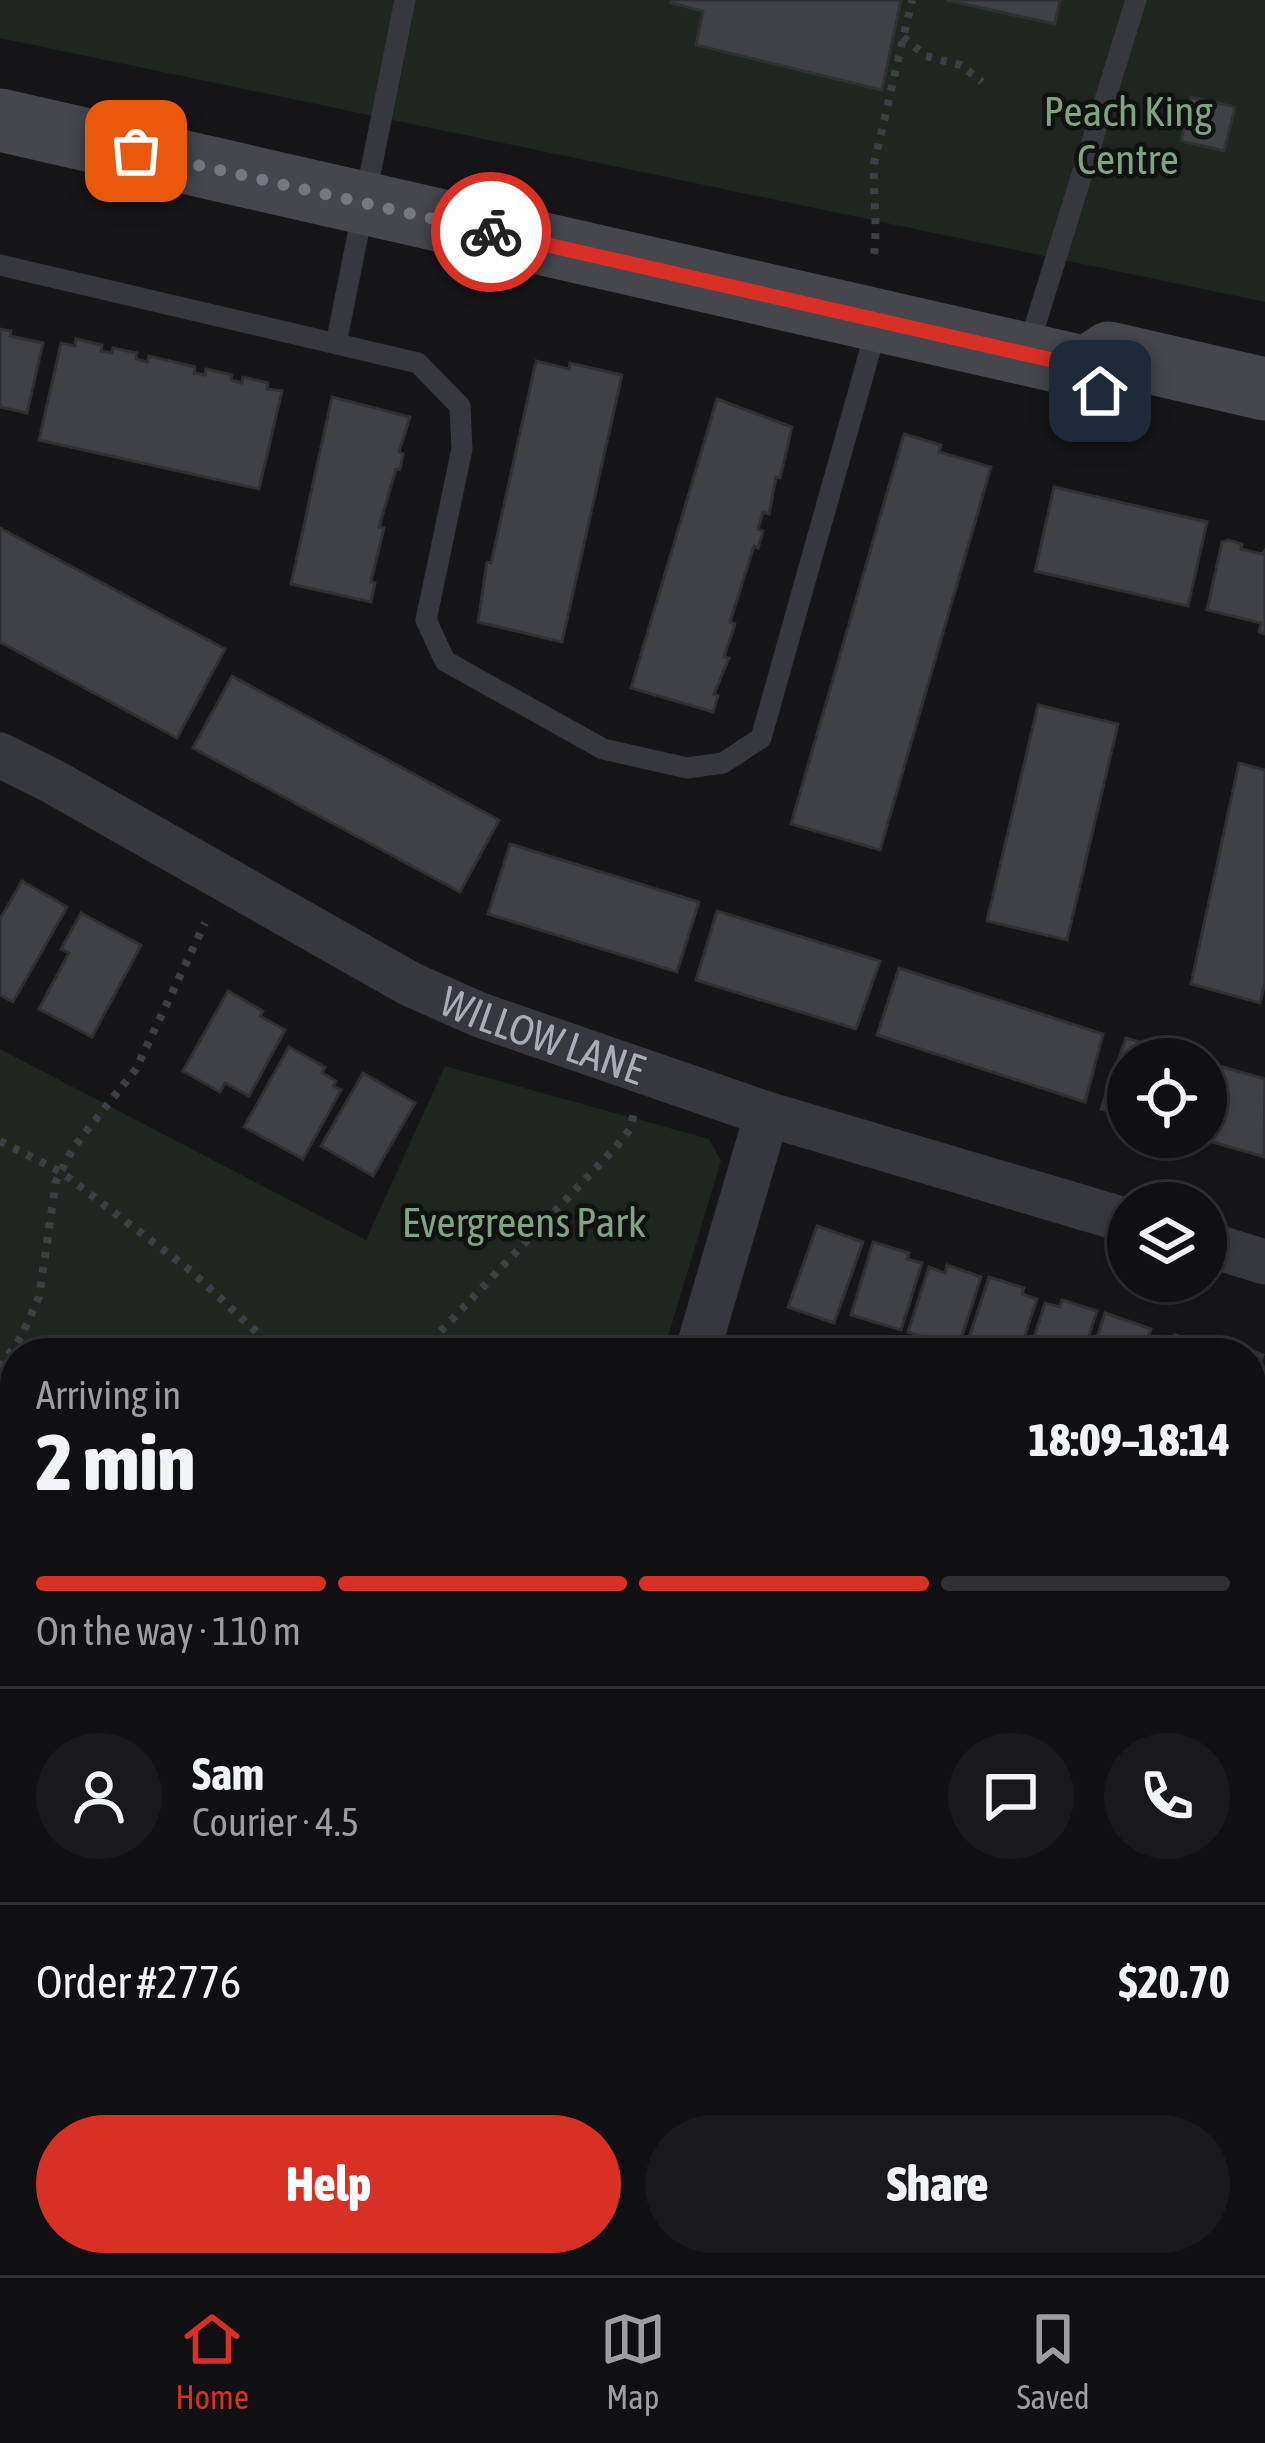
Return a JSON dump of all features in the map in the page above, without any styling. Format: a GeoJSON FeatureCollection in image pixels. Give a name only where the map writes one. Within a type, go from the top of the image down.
{"type":"FeatureCollection","features":[{"type":"Feature","properties":{"kind":"main road"},"geometry":{"type":"LineString","coordinates":[[0,120],[1025,355],[1087,368],[1109,353],[1265,389]]}},
{"type":"Feature","properties":{"kind":"main road"},"geometry":{"type":"LineString","coordinates":[[1087,368],[1100,391],[1265,426]]}},
{"type":"Feature","properties":{"kind":"street","name":"WILLOW LANE"},"geometry":{"type":"LineString","coordinates":[[0,754],[410,984],[480,1016],[767,1114],[1107,1215]]}},
{"type":"Feature","properties":{"kind":"street"},"geometry":{"type":"LineString","coordinates":[[701,1338],[767,1114]]}},
{"type":"Feature","properties":{"kind":"street"},"geometry":{"type":"LineString","coordinates":[[1227,1250],[1265,1262]]}},
{"type":"Feature","properties":{"kind":"lane"},"geometry":{"type":"LineString","coordinates":[[336,344],[404,0]]}},
{"type":"Feature","properties":{"kind":"lane"},"geometry":{"type":"LineString","coordinates":[[1025,355],[1136,0]]}},
{"type":"Feature","properties":{"kind":"lane"},"geometry":{"type":"LineString","coordinates":[[0,265],[418,363],[460,406],[462,449],[426,620],[445,661],[604,749],[687,768],[723,763],[761,738],[879,321]]}},
{"type":"Feature","properties":{"kind":"path"},"geometry":{"type":"LineString","coordinates":[[874,254],[874,164],[912,0]]}},
{"type":"Feature","properties":{"kind":"path"},"geometry":{"type":"LineString","coordinates":[[903,37],[926,56],[961,65],[982,82]]}},
{"type":"Feature","properties":{"kind":"path"},"geometry":{"type":"LineString","coordinates":[[20,1338],[39,1297],[56,1180],[73,1148],[136,1069],[205,923]]}},
{"type":"Feature","properties":{"kind":"path"},"geometry":{"type":"LineString","coordinates":[[434,1338],[604,1161],[630,1129],[634,1113]]}},
{"type":"Feature","properties":{"kind":"path"},"geometry":{"type":"LineString","coordinates":[[0,1141],[61,1172],[191,1270],[263,1338]]}},
{"type":"Feature","properties":{"kind":"green space","name":"Peach King Centre"},"geometry":{"type":"Polygon","coordinates":[[[0,0],[1265,0],[1265,302],[0,38],[0,0]]]}},
{"type":"Feature","properties":{"kind":"green space","name":"Evergreens Park"},"geometry":{"type":"Polygon","coordinates":[[[0,1049],[366,1240],[445,1066],[709,1139],[721,1161],[668,1338],[0,1338],[0,1049]]]}},
{"type":"Feature","properties":{"kind":"building"},"geometry":{"type":"Polygon","coordinates":[[[672,0],[901,0],[882,90],[696,45],[703,11],[672,0]]]}},
{"type":"Feature","properties":{"kind":"building"},"geometry":{"type":"Polygon","coordinates":[[[946,0],[1060,0],[1055,24],[946,0]]]}},
{"type":"Feature","properties":{"kind":"building"},"geometry":{"type":"Polygon","coordinates":[[[1191,97],[1235,107],[1224,151],[1181,141],[1191,97]]]}},
{"type":"Feature","properties":{"kind":"building"},"geometry":{"type":"Polygon","coordinates":[[[0,329],[43,343],[27,413],[0,407],[0,329]]]}},
{"type":"Feature","properties":{"kind":"building"},"geometry":{"type":"Polygon","coordinates":[[[76,339],[102,345],[101,351],[112,353],[113,348],[137,353],[136,359],[147,362],[149,356],[195,367],[194,373],[205,375],[206,369],[232,375],[231,380],[242,383],[243,377],[268,383],[267,389],[282,391],[259,489],[39,440],[61,343],[75,346],[76,339]]]}},
{"type":"Feature","properties":{"kind":"building"},"geometry":{"type":"Polygon","coordinates":[[[536,361],[622,375],[562,642],[478,622],[487,562],[491,563],[536,361]]]}},
{"type":"Feature","properties":{"kind":"building"},"geometry":{"type":"Polygon","coordinates":[[[332,397],[410,417],[399,452],[403,454],[400,470],[396,469],[379,527],[384,528],[371,602],[291,584],[332,397]]]}},
{"type":"Feature","properties":{"kind":"building"},"geometry":{"type":"Polygon","coordinates":[[[717,399],[792,427],[769,514],[763,512],[758,548],[754,546],[730,622],[735,624],[724,657],[729,658],[714,694],[718,696],[713,712],[631,688],[717,399]]]}},
{"type":"Feature","properties":{"kind":"building"},"geometry":{"type":"Polygon","coordinates":[[[904,434],[941,445],[939,452],[991,467],[880,850],[791,824],[904,434]]]}},
{"type":"Feature","properties":{"kind":"building"},"geometry":{"type":"Polygon","coordinates":[[[1054,487],[1207,522],[1188,606],[1035,571],[1054,487]]]}},
{"type":"Feature","properties":{"kind":"building"},"geometry":{"type":"Polygon","coordinates":[[[0,528],[225,649],[177,738],[0,642],[0,528]]]}},
{"type":"Feature","properties":{"kind":"building"},"geometry":{"type":"Polygon","coordinates":[[[1222,542],[1242,544],[1241,549],[1262,554],[1265,550],[1265,634],[1259,632],[1261,623],[1207,610],[1222,542]]]}},
{"type":"Feature","properties":{"kind":"building"},"geometry":{"type":"Polygon","coordinates":[[[232,676],[499,820],[460,892],[193,748],[232,676]]]}},
{"type":"Feature","properties":{"kind":"building"},"geometry":{"type":"Polygon","coordinates":[[[1038,705],[1118,724],[1067,940],[987,921],[1038,705]]]}},
{"type":"Feature","properties":{"kind":"building"},"geometry":{"type":"Polygon","coordinates":[[[1239,763],[1265,770],[1265,982],[1260,1003],[1191,984],[1239,763]]]}},
{"type":"Feature","properties":{"kind":"building"},"geometry":{"type":"Polygon","coordinates":[[[510,844],[699,902],[677,972],[488,914],[510,844]]]}},
{"type":"Feature","properties":{"kind":"building"},"geometry":{"type":"Polygon","coordinates":[[[22,881],[67,907],[13,1002],[0,995],[0,919],[22,881]]]}},
{"type":"Feature","properties":{"kind":"building"},"geometry":{"type":"Polygon","coordinates":[[[717,911],[880,961],[856,1029],[696,980],[717,911]]]}},
{"type":"Feature","properties":{"kind":"building"},"geometry":{"type":"Polygon","coordinates":[[[81,913],[141,945],[92,1037],[39,1009],[69,953],[61,949],[81,913]]]}},
{"type":"Feature","properties":{"kind":"building"},"geometry":{"type":"Polygon","coordinates":[[[899,968],[1103,1034],[1085,1102],[877,1035],[899,968]]]}},
{"type":"Feature","properties":{"kind":"building"},"geometry":{"type":"Polygon","coordinates":[[[228,991],[285,1030],[249,1096],[225,1083],[220,1092],[183,1071],[228,991]]]}},
{"type":"Feature","properties":{"kind":"building"},"geometry":{"type":"Polygon","coordinates":[[[289,1047],[325,1067],[322,1073],[341,1090],[303,1159],[244,1127],[289,1047]]]}},
{"type":"Feature","properties":{"kind":"building"},"geometry":{"type":"Polygon","coordinates":[[[1227,1068],[1265,1079],[1264,1157],[1227,1146],[1227,1068]]]}},
{"type":"Feature","properties":{"kind":"building"},"geometry":{"type":"Polygon","coordinates":[[[363,1073],[415,1103],[373,1176],[321,1146],[363,1073]]]}},
{"type":"Feature","properties":{"kind":"building"},"geometry":{"type":"Polygon","coordinates":[[[817,1226],[863,1242],[834,1323],[788,1307],[817,1226]]]}},
{"type":"Feature","properties":{"kind":"building"},"geometry":{"type":"Polygon","coordinates":[[[873,1242],[909,1253],[907,1259],[922,1263],[901,1330],[851,1315],[873,1242]]]}},
{"type":"Feature","properties":{"kind":"building"},"geometry":{"type":"Polygon","coordinates":[[[947,1265],[981,1277],[961,1338],[927,1338],[908,1332],[929,1267],[945,1273],[947,1265]]]}},
{"type":"Feature","properties":{"kind":"building"},"geometry":{"type":"Polygon","coordinates":[[[989,1277],[1024,1288],[1022,1294],[1037,1299],[1024,1338],[969,1338],[989,1277]]]}},
{"type":"Feature","properties":{"kind":"building"},"geometry":{"type":"Polygon","coordinates":[[[1062,1300],[1097,1311],[1088,1338],[1034,1338],[1045,1303],[1060,1307],[1062,1300]]]}},
{"type":"Feature","properties":{"kind":"building"},"geometry":{"type":"Polygon","coordinates":[[[1105,1313],[1151,1329],[1148,1338],[1097,1338],[1105,1313]]]}},
{"type":"Feature","properties":{"kind":"way so far"},"geometry":{"type":"LineString","coordinates":[[136,151],[491,232]]}},
{"type":"Feature","properties":{"kind":"route"},"geometry":{"type":"LineString","coordinates":[[491,232],[1087,368],[1100,391]]}}]}
